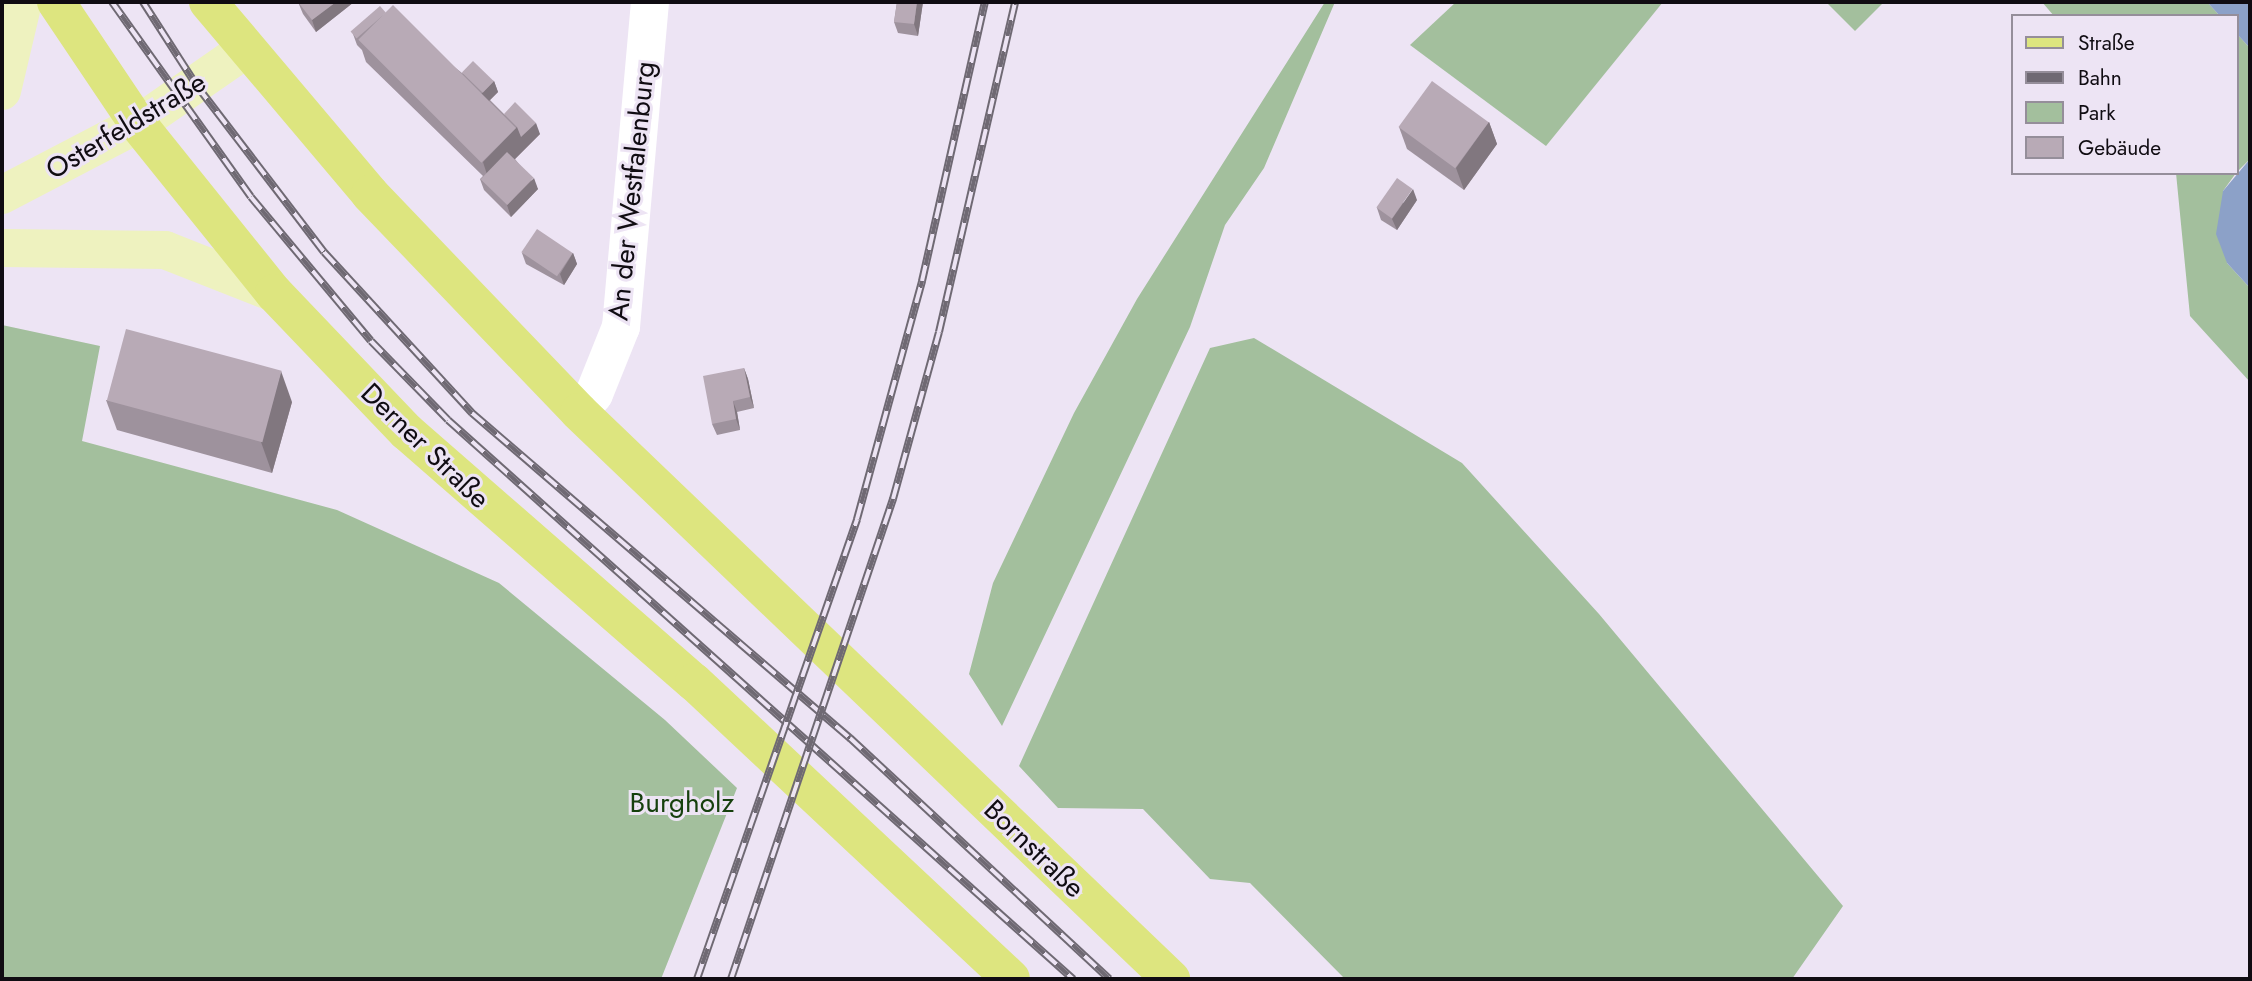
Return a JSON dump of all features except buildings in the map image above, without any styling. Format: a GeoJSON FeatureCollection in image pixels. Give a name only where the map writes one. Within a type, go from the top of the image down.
{"type":"FeatureCollection","features":[{"type":"Feature","properties":{"kind":"main road","name":"Derner Straße"},"geometry":{"type":"LineString","coordinates":[[56,2],[138,124],[274,293],[407,432],[858,831],[1011,979]]}},
{"type":"Feature","properties":{"kind":"main road"},"geometry":{"type":"LineString","coordinates":[[208,2],[245,50],[370,194],[579,412]]}},
{"type":"Feature","properties":{"kind":"main road","name":"Bornstraße"},"geometry":{"type":"LineString","coordinates":[[579,412],[1171,979]]}},
{"type":"Feature","properties":{"kind":"street"},"geometry":{"type":"LineString","coordinates":[[2,91],[23,2]]}},
{"type":"Feature","properties":{"kind":"street","name":"An der Westfalenburg"},"geometry":{"type":"LineString","coordinates":[[579,412],[594,394],[621,327],[650,2]]}},
{"type":"Feature","properties":{"kind":"street","name":"Osterfeldstraße"},"geometry":{"type":"LineString","coordinates":[[2,195],[138,124],[245,50]]}},
{"type":"Feature","properties":{"kind":"street"},"geometry":{"type":"LineString","coordinates":[[2,248],[165,250],[274,293]]}},
{"type":"Feature","properties":{"kind":"green space"},"geometry":{"type":"Polygon","coordinates":[[[1325,2],[1335,2],[1264,168],[1225,225],[1190,327],[1002,726],[969,674],[993,583],[1074,413],[1137,299],[1325,2]]]}},
{"type":"Feature","properties":{"kind":"green space"},"geometry":{"type":"Polygon","coordinates":[[[1456,2],[1663,2],[1546,146],[1410,45],[1456,2]]]}},
{"type":"Feature","properties":{"kind":"green space"},"geometry":{"type":"Polygon","coordinates":[[[1826,2],[1884,2],[1855,31],[1826,2]]]}},
{"type":"Feature","properties":{"kind":"green space"},"geometry":{"type":"Polygon","coordinates":[[[2042,2],[2207,2],[2218,14],[2052,14],[2042,2]]]}},
{"type":"Feature","properties":{"kind":"green space"},"geometry":{"type":"Polygon","coordinates":[[[2238,35],[2250,48],[2250,159],[2238,171],[2238,35]]]}},
{"type":"Feature","properties":{"kind":"green space"},"geometry":{"type":"Polygon","coordinates":[[[2176,175],[2235,175],[2223,191],[2227,263],[2250,288],[2250,382],[2190,316],[2176,175]]]}},
{"type":"Feature","properties":{"kind":"green space","name":"Burgholz"},"geometry":{"type":"Polygon","coordinates":[[[2,325],[100,346],[82,441],[337,510],[499,583],[665,720],[737,788],[661,979],[2,979],[2,325]]]}},
{"type":"Feature","properties":{"kind":"green space"},"geometry":{"type":"Polygon","coordinates":[[[1254,338],[1462,463],[1599,614],[1843,906],[1792,979],[1345,979],[1250,883],[1210,879],[1143,809],[1058,808],[1019,766],[1210,348],[1254,338]]]}},
{"type":"Feature","properties":{"kind":"water"},"geometry":{"type":"Polygon","coordinates":[[[2207,2],[2250,2],[2250,48],[2238,35],[2238,14],[2218,14],[2207,2]]]}},
{"type":"Feature","properties":{"kind":"water"},"geometry":{"type":"Polygon","coordinates":[[[2250,159],[2250,288],[2227,263],[2216,234],[2223,191],[2250,159]]]}},
{"type":"Feature","properties":{"kind":"railway"},"geometry":{"type":"LineString","coordinates":[[112,2],[251,197],[371,341],[448,420],[1073,979]]}},
{"type":"Feature","properties":{"kind":"railway"},"geometry":{"type":"LineString","coordinates":[[143,2],[197,86],[324,252],[472,413],[850,738],[1109,979]]}},
{"type":"Feature","properties":{"kind":"railway"},"geometry":{"type":"LineString","coordinates":[[697,979],[857,519],[922,281],[985,2]]}},
{"type":"Feature","properties":{"kind":"railway"},"geometry":{"type":"LineString","coordinates":[[731,979],[893,499],[939,332],[1015,2]]}}]}
